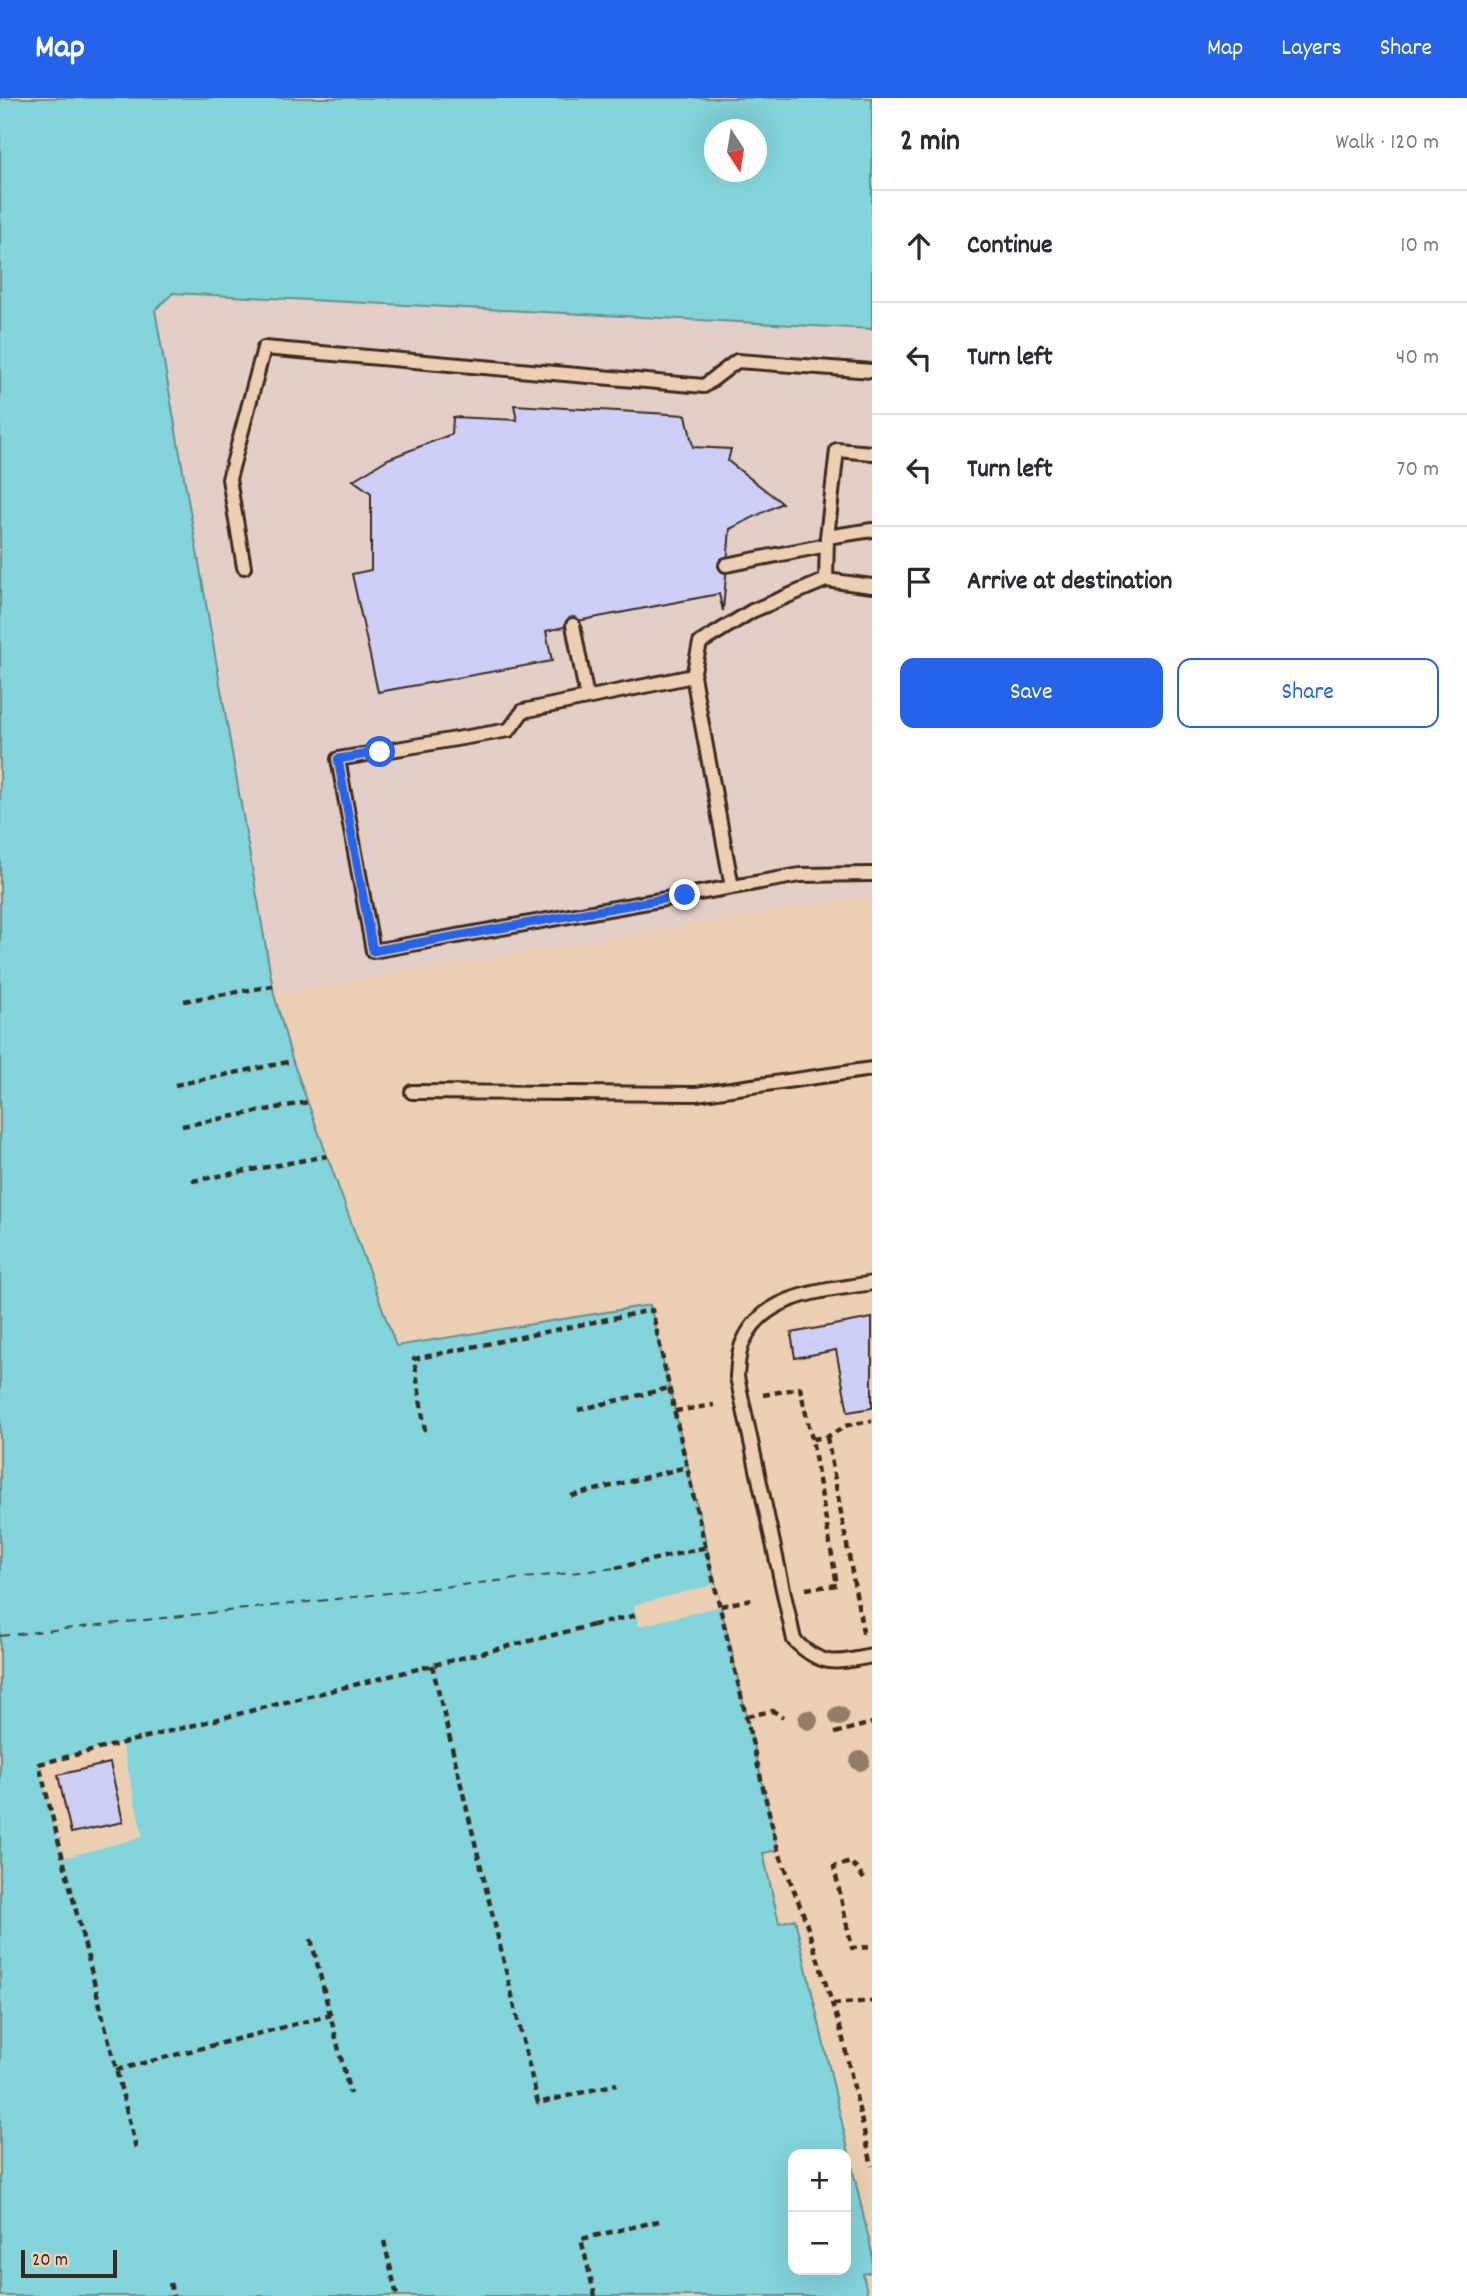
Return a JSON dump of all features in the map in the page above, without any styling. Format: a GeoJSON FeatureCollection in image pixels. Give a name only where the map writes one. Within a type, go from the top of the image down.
{"type":"FeatureCollection","features":[{"type":"Feature","properties":{"kind":"lane"},"geometry":{"type":"LineString","coordinates":[[244,567],[229,479],[264,348],[704,386],[737,361],[872,371]]}},
{"type":"Feature","properties":{"kind":"lane"},"geometry":{"type":"LineString","coordinates":[[826,580],[827,541],[838,450],[872,453]]}},
{"type":"Feature","properties":{"kind":"lane"},"geometry":{"type":"LineString","coordinates":[[726,565],[872,530]]}},
{"type":"Feature","properties":{"kind":"lane"},"geometry":{"type":"LineString","coordinates":[[732,887],[694,676],[700,643],[752,611],[826,580],[872,586]]}},
{"type":"Feature","properties":{"kind":"lane"},"geometry":{"type":"LineString","coordinates":[[573,625],[587,698]]}},
{"type":"Feature","properties":{"kind":"lane"},"geometry":{"type":"LineString","coordinates":[[694,676],[523,711],[509,730],[338,759],[373,951],[800,875],[872,874]]}},
{"type":"Feature","properties":{"kind":"lane"},"geometry":{"type":"LineString","coordinates":[[412,1092],[696,1094],[872,1069]]}},
{"type":"Feature","properties":{"kind":"lane"},"geometry":{"type":"LineString","coordinates":[[872,1283],[789,1298],[761,1316],[744,1339],[737,1377],[794,1640],[807,1653],[821,1661],[836,1663],[872,1656]]}},
{"type":"Feature","properties":{"kind":"path"},"geometry":{"type":"LineString","coordinates":[[184,1001],[273,986]]}},
{"type":"Feature","properties":{"kind":"path"},"geometry":{"type":"LineString","coordinates":[[176,1085],[293,1061]]}},
{"type":"Feature","properties":{"kind":"path"},"geometry":{"type":"LineString","coordinates":[[182,1126],[308,1102]]}},
{"type":"Feature","properties":{"kind":"path"},"geometry":{"type":"LineString","coordinates":[[192,1181],[327,1156]]}},
{"type":"Feature","properties":{"kind":"path"},"geometry":{"type":"LineString","coordinates":[[425,1431],[414,1359],[652,1310],[778,1850],[803,1913],[833,2004],[872,2164]]}},
{"type":"Feature","properties":{"kind":"path"},"geometry":{"type":"LineString","coordinates":[[578,1410],[669,1388]]}},
{"type":"Feature","properties":{"kind":"path"},"geometry":{"type":"LineString","coordinates":[[759,1396],[800,1388],[837,1585],[805,1589]]}},
{"type":"Feature","properties":{"kind":"path"},"geometry":{"type":"LineString","coordinates":[[675,1411],[714,1405]]}},
{"type":"Feature","properties":{"kind":"path"},"geometry":{"type":"LineString","coordinates":[[811,1439],[827,1437],[848,1425],[872,1420]]}},
{"type":"Feature","properties":{"kind":"path"},"geometry":{"type":"LineString","coordinates":[[827,1437],[863,1632],[872,1631]]}},
{"type":"Feature","properties":{"kind":"path"},"geometry":{"type":"LineString","coordinates":[[572,1496],[687,1467]]}},
{"type":"Feature","properties":{"kind":"path"},"geometry":{"type":"LineString","coordinates":[[616,1568],[707,1547]]}},
{"type":"Feature","properties":{"kind":"path"},"geometry":{"type":"LineString","coordinates":[[721,1606],[755,1598]]}},
{"type":"Feature","properties":{"kind":"path"},"geometry":{"type":"LineString","coordinates":[[537,1639],[636,1615]]}},
{"type":"Feature","properties":{"kind":"path"},"geometry":{"type":"LineString","coordinates":[[136,2148],[39,1764],[593,1625]]}},
{"type":"Feature","properties":{"kind":"path"},"geometry":{"type":"LineString","coordinates":[[432,1665],[538,2103],[617,2084]]}},
{"type":"Feature","properties":{"kind":"path"},"geometry":{"type":"LineString","coordinates":[[747,1716],[773,1711],[783,1717]]}},
{"type":"Feature","properties":{"kind":"path"},"geometry":{"type":"LineString","coordinates":[[835,1733],[872,1723]]}},
{"type":"Feature","properties":{"kind":"path"},"geometry":{"type":"LineString","coordinates":[[864,1879],[851,1861],[834,1867],[852,1948],[872,1947]]}},
{"type":"Feature","properties":{"kind":"path"},"geometry":{"type":"LineString","coordinates":[[311,1939],[350,2094]]}},
{"type":"Feature","properties":{"kind":"path"},"geometry":{"type":"LineString","coordinates":[[833,2004],[872,2001]]}},
{"type":"Feature","properties":{"kind":"path"},"geometry":{"type":"LineString","coordinates":[[116,2070],[331,2015]]}},
{"type":"Feature","properties":{"kind":"path"},"geometry":{"type":"LineString","coordinates":[[595,2296],[581,2239],[659,2221]]}},
{"type":"Feature","properties":{"kind":"path"},"geometry":{"type":"LineString","coordinates":[[384,2241],[397,2296]]}},
{"type":"Feature","properties":{"kind":"path"},"geometry":{"type":"LineString","coordinates":[[170,2284],[173,2296]]}},
{"type":"Feature","properties":{"kind":"shaded area"},"geometry":{"type":"Polygon","coordinates":[[[173,293],[872,329],[872,895],[274,994],[155,309],[173,293]]]}},
{"type":"Feature","properties":{"kind":"water"},"geometry":{"type":"Polygon","coordinates":[[[0,98],[872,98],[872,329],[173,293],[155,310],[274,994],[292,1059],[396,1346],[650,1305],[778,1850],[763,1853],[779,1923],[795,1919],[848,2149],[788,2149],[788,2275],[851,2275],[851,2162],[872,2253],[872,2272],[863,2274],[868,2296],[0,2296],[0,98]]]}},
{"type":"Feature","properties":{"kind":"pier"},"geometry":{"type":"Polygon","coordinates":[[[716,1584],[721,1606],[639,1626],[634,1605],[716,1584]]]}},
{"type":"Feature","properties":{"kind":"pier"},"geometry":{"type":"Polygon","coordinates":[[[122,1743],[143,1837],[63,1858],[39,1764],[122,1743]]]}},
{"type":"Feature","properties":{"kind":"building"},"geometry":{"type":"Polygon","coordinates":[[[514,405],[686,415],[693,447],[731,449],[728,461],[782,503],[730,529],[723,611],[719,594],[572,622],[573,625],[546,631],[552,661],[378,692],[352,574],[371,570],[371,493],[353,480],[388,459],[452,434],[453,417],[517,420],[514,405]]]}},
{"type":"Feature","properties":{"kind":"building"},"geometry":{"type":"Polygon","coordinates":[[[872,1318],[872,1408],[848,1412],[836,1350],[795,1358],[791,1333],[872,1318]]]}},
{"type":"Feature","properties":{"kind":"building"},"geometry":{"type":"Polygon","coordinates":[[[110,1763],[123,1822],[71,1833],[58,1775],[110,1763]]]}},
{"type":"Feature","properties":{"kind":"ferry route"},"geometry":{"type":"LineString","coordinates":[[0,1636],[616,1568]]}},
{"type":"Feature","properties":{"kind":"route"},"geometry":{"type":"LineString","coordinates":[[380,752],[338,759],[373,951],[685,895]]}}]}
